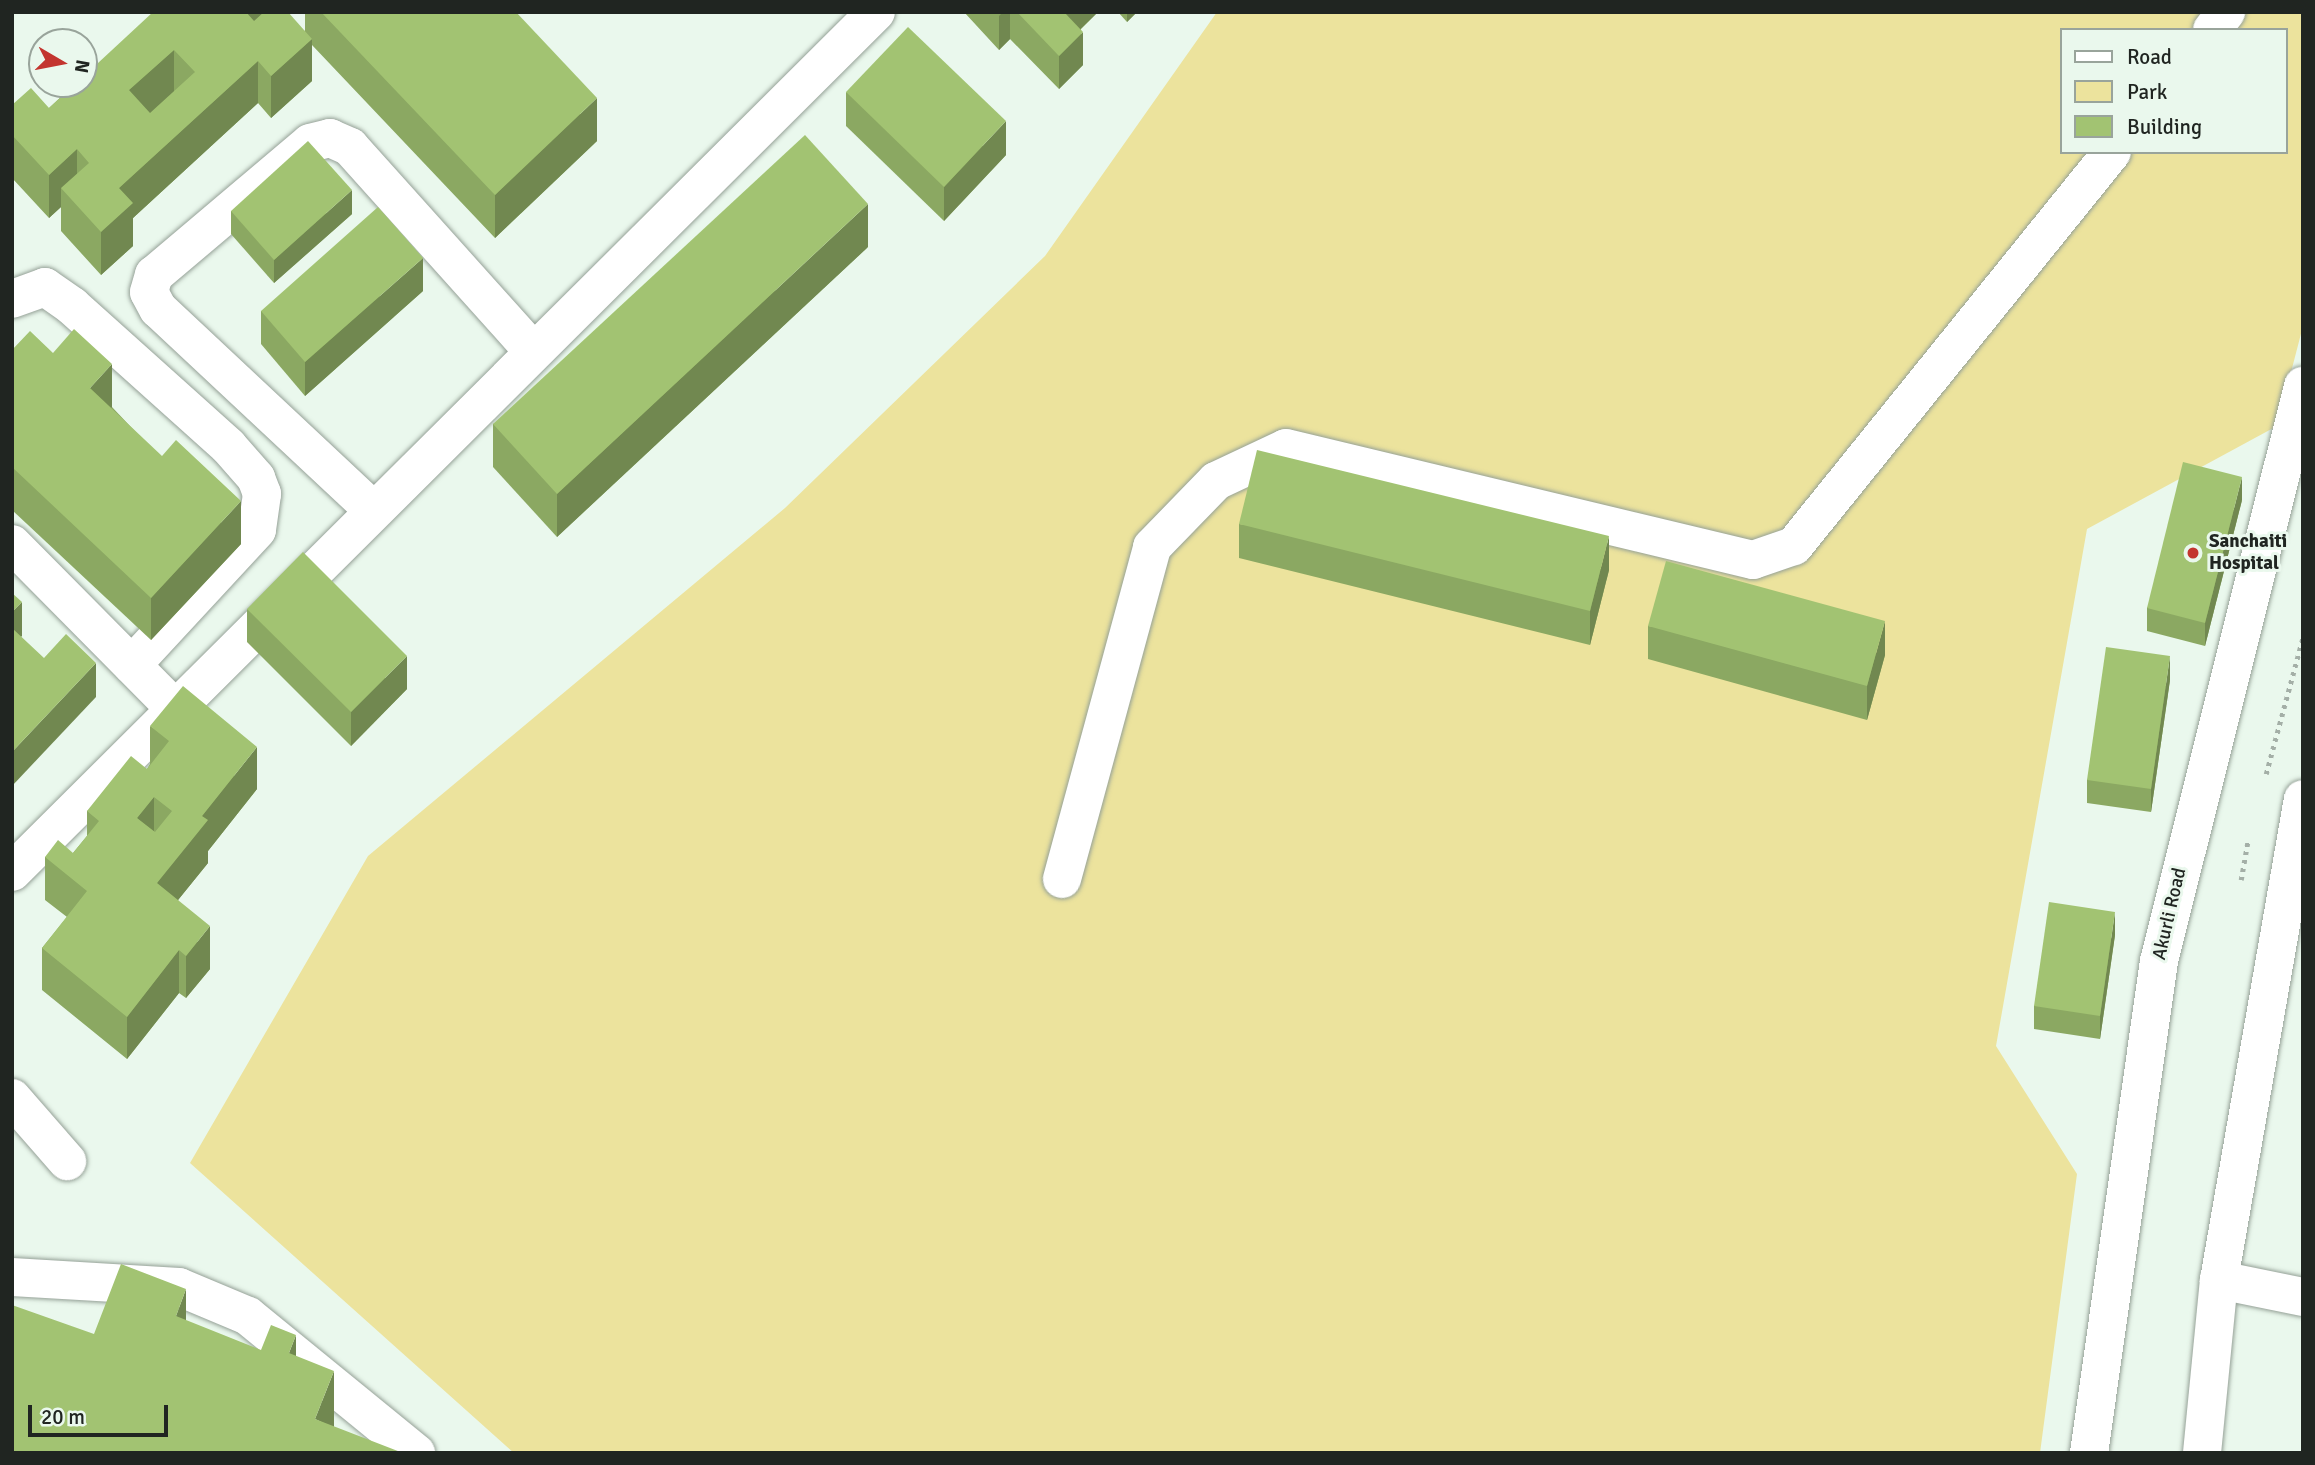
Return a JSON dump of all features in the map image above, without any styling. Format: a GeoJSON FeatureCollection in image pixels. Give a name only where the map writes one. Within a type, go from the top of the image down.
{"type":"FeatureCollection","features":[{"type":"Feature","properties":{"kind":"street"},"geometry":{"type":"LineString","coordinates":[[12,872],[876,12]]}},
{"type":"Feature","properties":{"kind":"street"},"geometry":{"type":"LineString","coordinates":[[2213,28],[2226,12]]}},
{"type":"Feature","properties":{"kind":"street"},"geometry":{"type":"LineString","coordinates":[[373,510],[158,309],[149,292],[154,275],[310,143],[330,138],[350,147],[533,351]]}},
{"type":"Feature","properties":{"kind":"street"},"geometry":{"type":"LineString","coordinates":[[1062,879],[1152,547],[1216,481],[1286,448],[1753,559],[1794,546],[2110,154]]}},
{"type":"Feature","properties":{"kind":"street"},"geometry":{"type":"LineString","coordinates":[[12,299],[45,287],[72,306],[229,446],[256,478],[262,494],[257,530],[132,666]]}},
{"type":"Feature","properties":{"kind":"street","name":"Akurli Road"},"geometry":{"type":"LineString","coordinates":[[2089,1453],[2159,961],[2303,386]]}},
{"type":"Feature","properties":{"kind":"street"},"geometry":{"type":"LineString","coordinates":[[12,544],[175,709]]}},
{"type":"Feature","properties":{"kind":"street"},"geometry":{"type":"LineString","coordinates":[[2202,1453],[2219,1280],[2303,799]]}},
{"type":"Feature","properties":{"kind":"street"},"geometry":{"type":"LineString","coordinates":[[12,1098],[67,1161]]}},
{"type":"Feature","properties":{"kind":"street"},"geometry":{"type":"LineString","coordinates":[[12,1276],[179,1287],[248,1316],[416,1453]]}},
{"type":"Feature","properties":{"kind":"street"},"geometry":{"type":"LineString","coordinates":[[2219,1280],[2303,1297]]}},
{"type":"Feature","properties":{"kind":"green space"},"geometry":{"type":"Polygon","coordinates":[[[1217,12],[2303,12],[2303,326],[2277,426],[2087,529],[1996,1046],[2077,1174],[2040,1453],[514,1453],[190,1163],[368,856],[785,508],[1045,256],[1217,12]]]}},
{"type":"Feature","properties":{"kind":"building"},"geometry":{"type":"Polygon","coordinates":[[[153,12],[246,12],[254,21],[264,12],[288,12],[312,39],[271,76],[258,61],[119,188],[133,203],[101,232],[61,188],[89,163],[77,149],[49,175],[12,135],[12,105],[28,91],[28,98],[40,98],[49,108],[60,98],[98,98],[98,63],[153,12]],[[174,50],[129,90],[150,113],[195,72],[174,50]]]}},
{"type":"Feature","properties":{"kind":"building"},"geometry":{"type":"Polygon","coordinates":[[[321,12],[516,12],[597,98],[495,195],[321,12]]]}},
{"type":"Feature","properties":{"kind":"building"},"geometry":{"type":"Polygon","coordinates":[[[1017,12],[1064,12],[1083,32],[1059,56],[1017,12]]]}},
{"type":"Feature","properties":{"kind":"building"},"geometry":{"type":"Polygon","coordinates":[[[908,27],[1006,121],[944,187],[846,92],[908,27]]]}},
{"type":"Feature","properties":{"kind":"building"},"geometry":{"type":"Polygon","coordinates":[[[805,135],[868,204],[557,494],[493,424],[805,135]]]}},
{"type":"Feature","properties":{"kind":"building"},"geometry":{"type":"Polygon","coordinates":[[[308,141],[352,190],[274,260],[231,211],[308,141]]]}},
{"type":"Feature","properties":{"kind":"building"},"geometry":{"type":"Polygon","coordinates":[[[378,207],[423,258],[305,362],[261,311],[378,207]]]}},
{"type":"Feature","properties":{"kind":"building"},"geometry":{"type":"Polygon","coordinates":[[[74,329],[112,364],[90,388],[162,456],[176,440],[241,501],[151,598],[12,467],[12,350],[30,331],[53,353],[74,329]]]}},
{"type":"Feature","properties":{"kind":"building"},"geometry":{"type":"Polygon","coordinates":[[[1257,450],[1609,536],[1590,611],[1239,524],[1257,450]]]}},
{"type":"Feature","properties":{"kind":"building"},"geometry":{"type":"Polygon","coordinates":[[[2183,462],[2242,477],[2205,623],[2147,608],[2183,462]]]}},
{"type":"Feature","properties":{"kind":"building"},"geometry":{"type":"Polygon","coordinates":[[[303,552],[407,656],[351,712],[247,609],[303,552]]]}},
{"type":"Feature","properties":{"kind":"building"},"geometry":{"type":"Polygon","coordinates":[[[1666,561],[1885,621],[1867,686],[1648,626],[1666,561]]]}},
{"type":"Feature","properties":{"kind":"building"},"geometry":{"type":"Polygon","coordinates":[[[12,593],[22,602],[12,612],[12,593]]]}},
{"type":"Feature","properties":{"kind":"building"},"geometry":{"type":"Polygon","coordinates":[[[12,628],[44,658],[66,634],[96,663],[12,752],[12,628]]]}},
{"type":"Feature","properties":{"kind":"building"},"geometry":{"type":"Polygon","coordinates":[[[2106,647],[2170,656],[2151,789],[2087,780],[2106,647]]]}},
{"type":"Feature","properties":{"kind":"building"},"geometry":{"type":"Polygon","coordinates":[[[183,686],[257,747],[202,816],[208,820],[157,883],[210,926],[186,956],[179,950],[127,1017],[42,948],[87,891],[45,857],[58,840],[73,853],[99,821],[87,811],[131,756],[147,769],[169,741],[150,726],[183,686]],[[154,797],[137,818],[155,832],[172,811],[154,797]]]}},
{"type":"Feature","properties":{"kind":"building"},"geometry":{"type":"Polygon","coordinates":[[[2049,902],[2115,912],[2100,1016],[2034,1006],[2049,902]]]}},
{"type":"Feature","properties":{"kind":"building"},"geometry":{"type":"Polygon","coordinates":[[[121,1264],[186,1289],[176,1316],[261,1350],[271,1325],[296,1335],[289,1353],[334,1371],[315,1419],[403,1453],[12,1453],[12,1305],[94,1334],[121,1264]]]}},
{"type":"Feature","properties":{"kind":"place","name":"Sanchaiti Hospital"},"geometry":{"type":"Point","coordinates":[2193,553]}}]}
